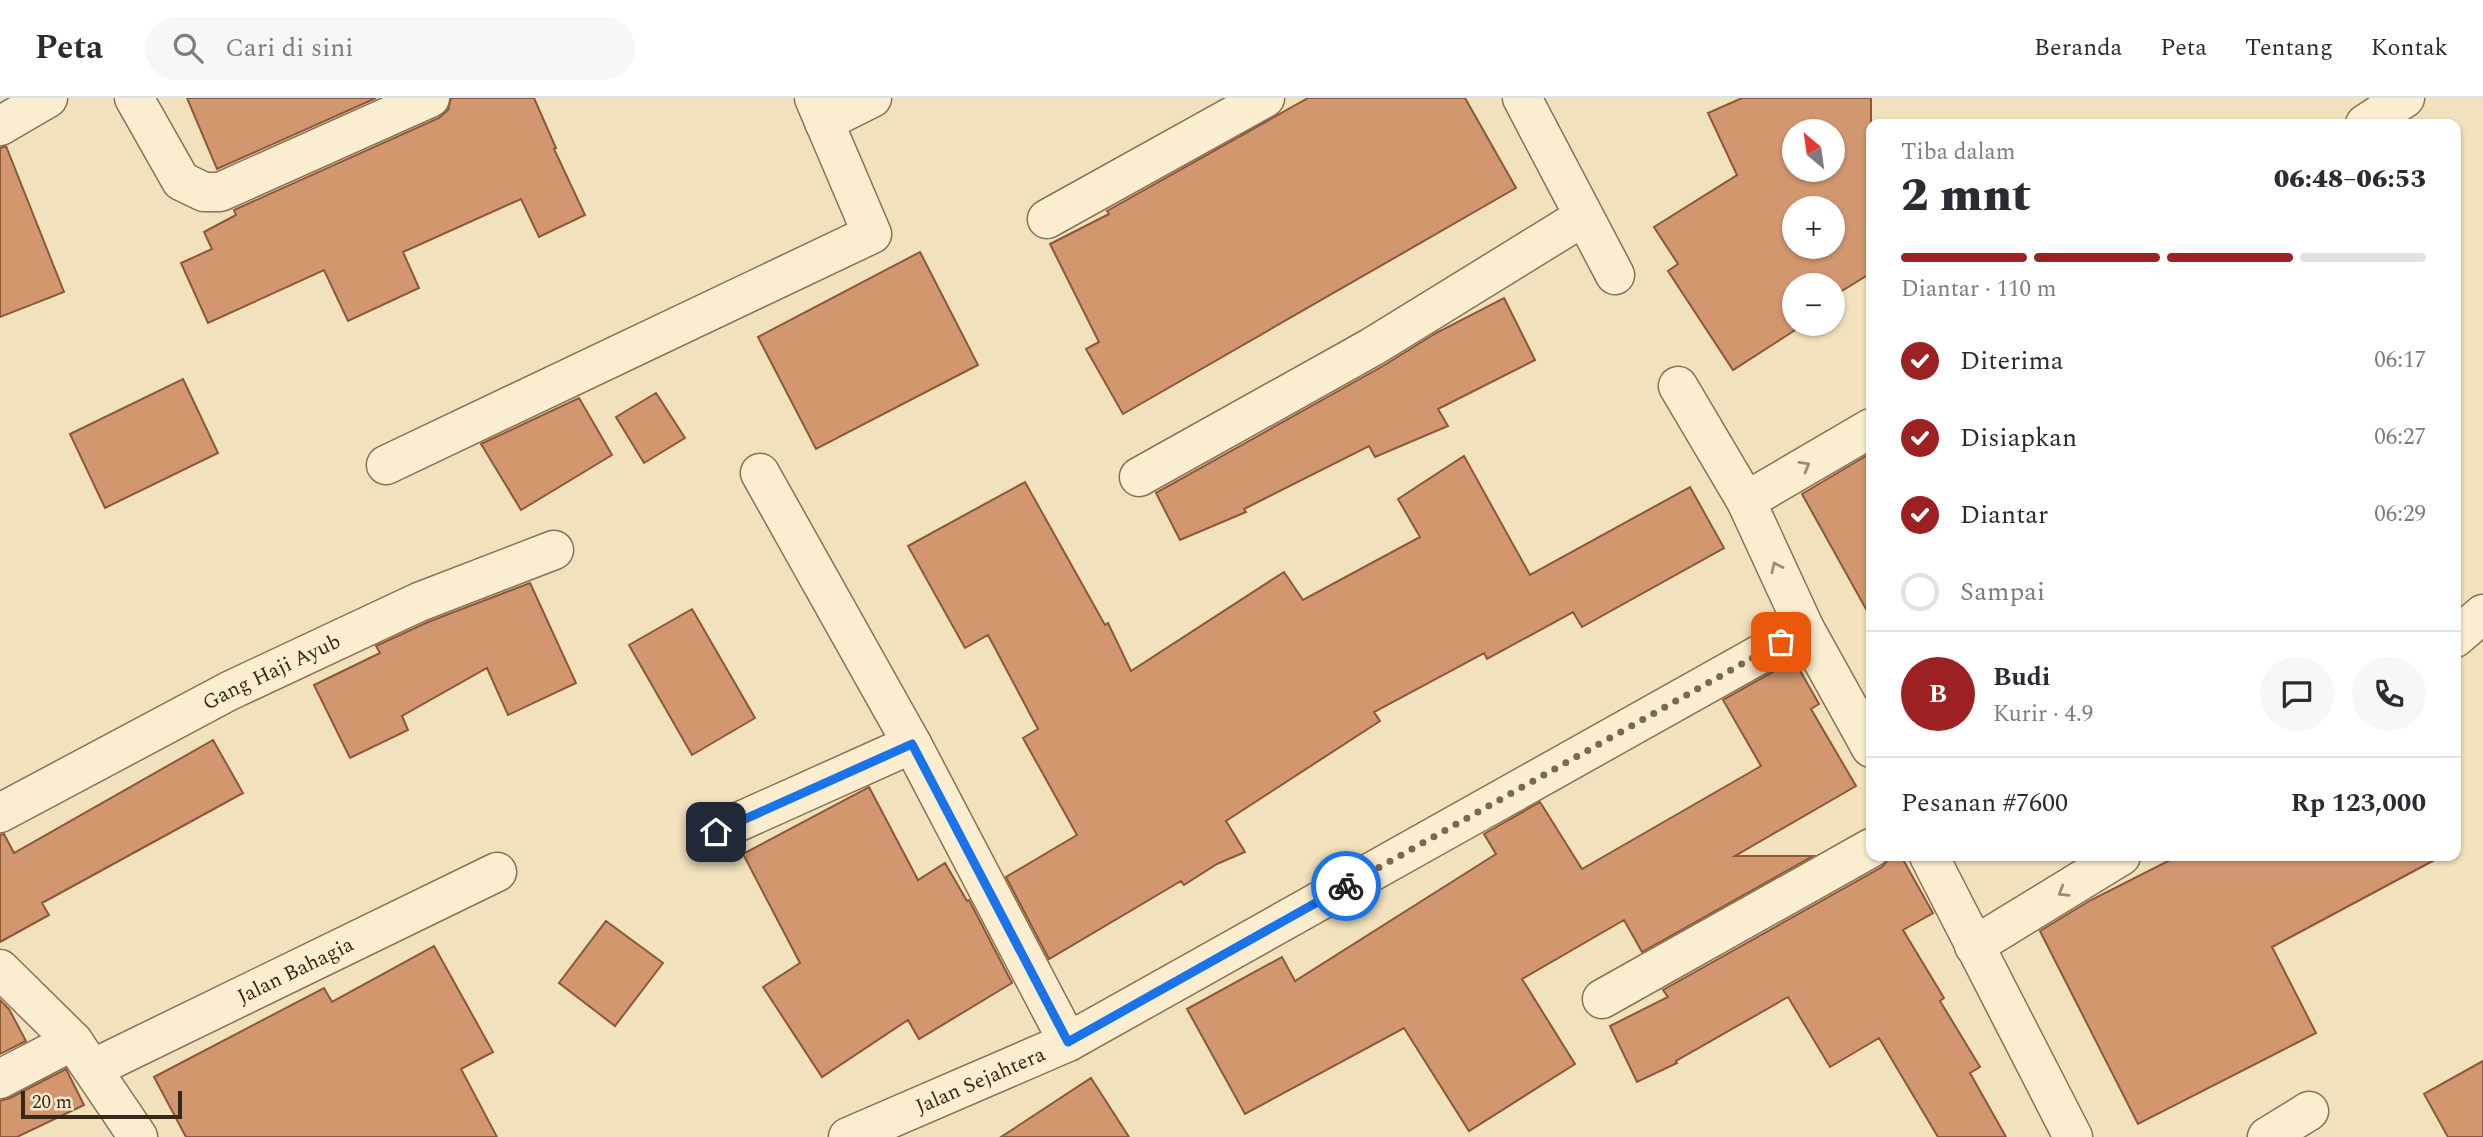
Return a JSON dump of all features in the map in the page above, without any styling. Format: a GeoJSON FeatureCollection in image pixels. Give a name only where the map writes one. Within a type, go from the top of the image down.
{"type":"FeatureCollection","features":[{"type":"Feature","properties":{"kind":"street"},"geometry":{"type":"LineString","coordinates":[[0,126],[48,98]]}},
{"type":"Feature","properties":{"kind":"street"},"geometry":{"type":"LineString","coordinates":[[134,98],[181,181],[204,192],[220,192],[430,98]]}},
{"type":"Feature","properties":{"kind":"street"},"geometry":{"type":"LineString","coordinates":[[386,465],[872,234],[819,110],[872,98]]}},
{"type":"Feature","properties":{"kind":"street"},"geometry":{"type":"LineString","coordinates":[[1047,219],[1265,98]]}},
{"type":"Feature","properties":{"kind":"street"},"geometry":{"type":"LineString","coordinates":[[1522,98],[1615,275]]}},
{"type":"Feature","properties":{"kind":"street"},"geometry":{"type":"LineString","coordinates":[[2373,119],[2405,98]]}},
{"type":"Feature","properties":{"kind":"street"},"geometry":{"type":"LineString","coordinates":[[1139,477],[1373,347],[1583,217]]}},
{"type":"Feature","properties":{"kind":"street"},"geometry":{"type":"LineString","coordinates":[[1678,386],[1746,501],[1805,629],[1866,739]]}},
{"type":"Feature","properties":{"kind":"street"},"geometry":{"type":"LineString","coordinates":[[1746,501],[1866,431]]}},
{"type":"Feature","properties":{"kind":"street"},"geometry":{"type":"LineString","coordinates":[[760,473],[912,744],[1068,1042]]}},
{"type":"Feature","properties":{"kind":"street","name":"Gang Haji Ayub"},"geometry":{"type":"LineString","coordinates":[[0,813],[229,691],[419,602],[554,550]]}},
{"type":"Feature","properties":{"kind":"street"},"geometry":{"type":"LineString","coordinates":[[2461,633],[2483,614]]}},
{"type":"Feature","properties":{"kind":"street","name":"Jalan Sejahtera"},"geometry":{"type":"LineString","coordinates":[[848,1137],[1068,1042],[1805,629]]}},
{"type":"Feature","properties":{"kind":"street"},"geometry":{"type":"LineString","coordinates":[[716,832],[912,744]]}},
{"type":"Feature","properties":{"kind":"street"},"geometry":{"type":"LineString","coordinates":[[1602,999],[1866,851]]}},
{"type":"Feature","properties":{"kind":"street"},"geometry":{"type":"LineString","coordinates":[[1932,861],[2073,1137]]}},
{"type":"Feature","properties":{"kind":"street"},"geometry":{"type":"LineString","coordinates":[[1974,946],[2113,861]]}},
{"type":"Feature","properties":{"kind":"street","name":"Jalan Bahagia"},"geometry":{"type":"LineString","coordinates":[[0,1079],[83,1055],[497,872]]}},
{"type":"Feature","properties":{"kind":"street"},"geometry":{"type":"LineString","coordinates":[[0,969],[83,1055],[138,1137]]}},
{"type":"Feature","properties":{"kind":"street"},"geometry":{"type":"LineString","coordinates":[[2267,1137],[2309,1111]]}},
{"type":"Feature","properties":{"kind":"building"},"geometry":{"type":"Polygon","coordinates":[[[187,98],[376,98],[217,169],[187,98]]]}},
{"type":"Feature","properties":{"kind":"building"},"geometry":{"type":"Polygon","coordinates":[[[451,98],[534,98],[585,215],[539,237],[521,199],[403,252],[419,288],[348,321],[324,270],[208,323],[181,263],[212,249],[204,232],[236,215],[234,210],[439,118],[448,110],[451,98]]]}},
{"type":"Feature","properties":{"kind":"building"},"geometry":{"type":"Polygon","coordinates":[[[1308,98],[1465,98],[1516,188],[1123,414],[1086,349],[1099,342],[1050,244],[1109,214],[1107,211],[1308,98]]]}},
{"type":"Feature","properties":{"kind":"building"},"geometry":{"type":"Polygon","coordinates":[[[1742,98],[1871,98],[1871,119],[1866,119],[1866,276],[1845,289],[1845,273],[1782,273],[1782,336],[1786,336],[1733,370],[1668,271],[1678,264],[1654,227],[1737,175],[1708,113],[1742,98]]]}},
{"type":"Feature","properties":{"kind":"building"},"geometry":{"type":"Polygon","coordinates":[[[6,146],[64,292],[0,317],[0,148],[6,146]]]}},
{"type":"Feature","properties":{"kind":"building"},"geometry":{"type":"Polygon","coordinates":[[[920,252],[978,365],[816,449],[758,337],[920,252]]]}},
{"type":"Feature","properties":{"kind":"building"},"geometry":{"type":"Polygon","coordinates":[[[1504,298],[1535,360],[1438,409],[1448,426],[1375,457],[1369,446],[1244,509],[1246,512],[1180,540],[1156,493],[1383,366],[1436,333],[1504,298]]]}},
{"type":"Feature","properties":{"kind":"building"},"geometry":{"type":"Polygon","coordinates":[[[183,379],[218,453],[105,508],[70,434],[183,379]]]}},
{"type":"Feature","properties":{"kind":"building"},"geometry":{"type":"Polygon","coordinates":[[[656,393],[685,438],[644,463],[616,417],[656,393]]]}},
{"type":"Feature","properties":{"kind":"building"},"geometry":{"type":"Polygon","coordinates":[[[579,398],[612,455],[521,510],[481,444],[579,398]]]}},
{"type":"Feature","properties":{"kind":"building"},"geometry":{"type":"Polygon","coordinates":[[[1464,456],[1530,575],[1690,487],[1724,548],[1582,627],[1573,612],[1487,659],[1484,653],[1374,712],[1380,721],[1226,821],[1245,852],[1217,864],[1184,885],[1181,881],[1049,959],[1006,877],[1077,835],[1023,738],[1038,729],[988,635],[965,648],[908,546],[1025,482],[1105,625],[1108,623],[1131,671],[1284,572],[1303,600],[1420,537],[1398,499],[1464,456]]]}},
{"type":"Feature","properties":{"kind":"building"},"geometry":{"type":"Polygon","coordinates":[[[1866,456],[1866,609],[1802,494],[1866,456]]]}},
{"type":"Feature","properties":{"kind":"building"},"geometry":{"type":"Polygon","coordinates":[[[530,583],[576,683],[508,715],[487,668],[402,716],[408,730],[350,758],[314,685],[380,653],[376,646],[428,622],[530,583]]]}},
{"type":"Feature","properties":{"kind":"building"},"geometry":{"type":"Polygon","coordinates":[[[692,609],[755,718],[692,755],[629,645],[692,609]]]}},
{"type":"Feature","properties":{"kind":"building"},"geometry":{"type":"Polygon","coordinates":[[[1794,660],[1819,704],[1811,709],[1856,786],[1735,856],[1813,856],[1642,952],[1624,920],[1522,979],[1575,1064],[1469,1131],[1404,1028],[1245,1114],[1187,1009],[1282,957],[1295,981],[1496,854],[1484,834],[1540,802],[1582,869],[1761,766],[1723,700],[1794,660]]]}},
{"type":"Feature","properties":{"kind":"building"},"geometry":{"type":"Polygon","coordinates":[[[213,740],[243,793],[42,903],[49,915],[0,942],[0,835],[4,834],[14,853],[213,740]]]}},
{"type":"Feature","properties":{"kind":"building"},"geometry":{"type":"Polygon","coordinates":[[[869,787],[918,880],[945,863],[967,901],[969,900],[1012,983],[919,1039],[908,1020],[822,1077],[763,987],[800,963],[743,854],[869,787]]]}},
{"type":"Feature","properties":{"kind":"building"},"geometry":{"type":"Polygon","coordinates":[[[1887,861],[1904,861],[1933,913],[1903,930],[1944,998],[1940,1001],[1980,1067],[1970,1073],[2006,1137],[1938,1137],[1879,1038],[1830,1067],[1788,997],[1676,1061],[1677,1063],[1637,1082],[1610,1026],[1668,997],[1663,990],[1882,867],[1887,861]]]}},
{"type":"Feature","properties":{"kind":"building"},"geometry":{"type":"Polygon","coordinates":[[[2168,861],[2433,861],[2272,947],[2316,1033],[2138,1124],[2040,931],[2091,900],[2168,861]]]}},
{"type":"Feature","properties":{"kind":"building"},"geometry":{"type":"Polygon","coordinates":[[[606,921],[663,963],[615,1026],[559,983],[606,921]]]}},
{"type":"Feature","properties":{"kind":"building"},"geometry":{"type":"Polygon","coordinates":[[[434,946],[493,1052],[461,1069],[497,1137],[186,1137],[154,1077],[324,988],[332,1002],[434,946]]]}},
{"type":"Feature","properties":{"kind":"building"},"geometry":{"type":"Polygon","coordinates":[[[0,1000],[9,1009],[26,1041],[0,1054],[0,1000]]]}},
{"type":"Feature","properties":{"kind":"building"},"geometry":{"type":"Polygon","coordinates":[[[2483,1061],[2483,1137],[2448,1137],[2424,1094],[2483,1061]]]}},
{"type":"Feature","properties":{"kind":"building"},"geometry":{"type":"Polygon","coordinates":[[[66,1069],[84,1105],[17,1137],[0,1137],[0,1101],[66,1069]]]}},
{"type":"Feature","properties":{"kind":"building"},"geometry":{"type":"Polygon","coordinates":[[[1091,1078],[1129,1137],[1001,1137],[1091,1078]]]}},
{"type":"Feature","properties":{"kind":"way so far"},"geometry":{"type":"LineString","coordinates":[[1346,886],[1781,642]]}},
{"type":"Feature","properties":{"kind":"route"},"geometry":{"type":"LineString","coordinates":[[716,832],[912,744],[1068,1042],[1346,886]]}}]}
